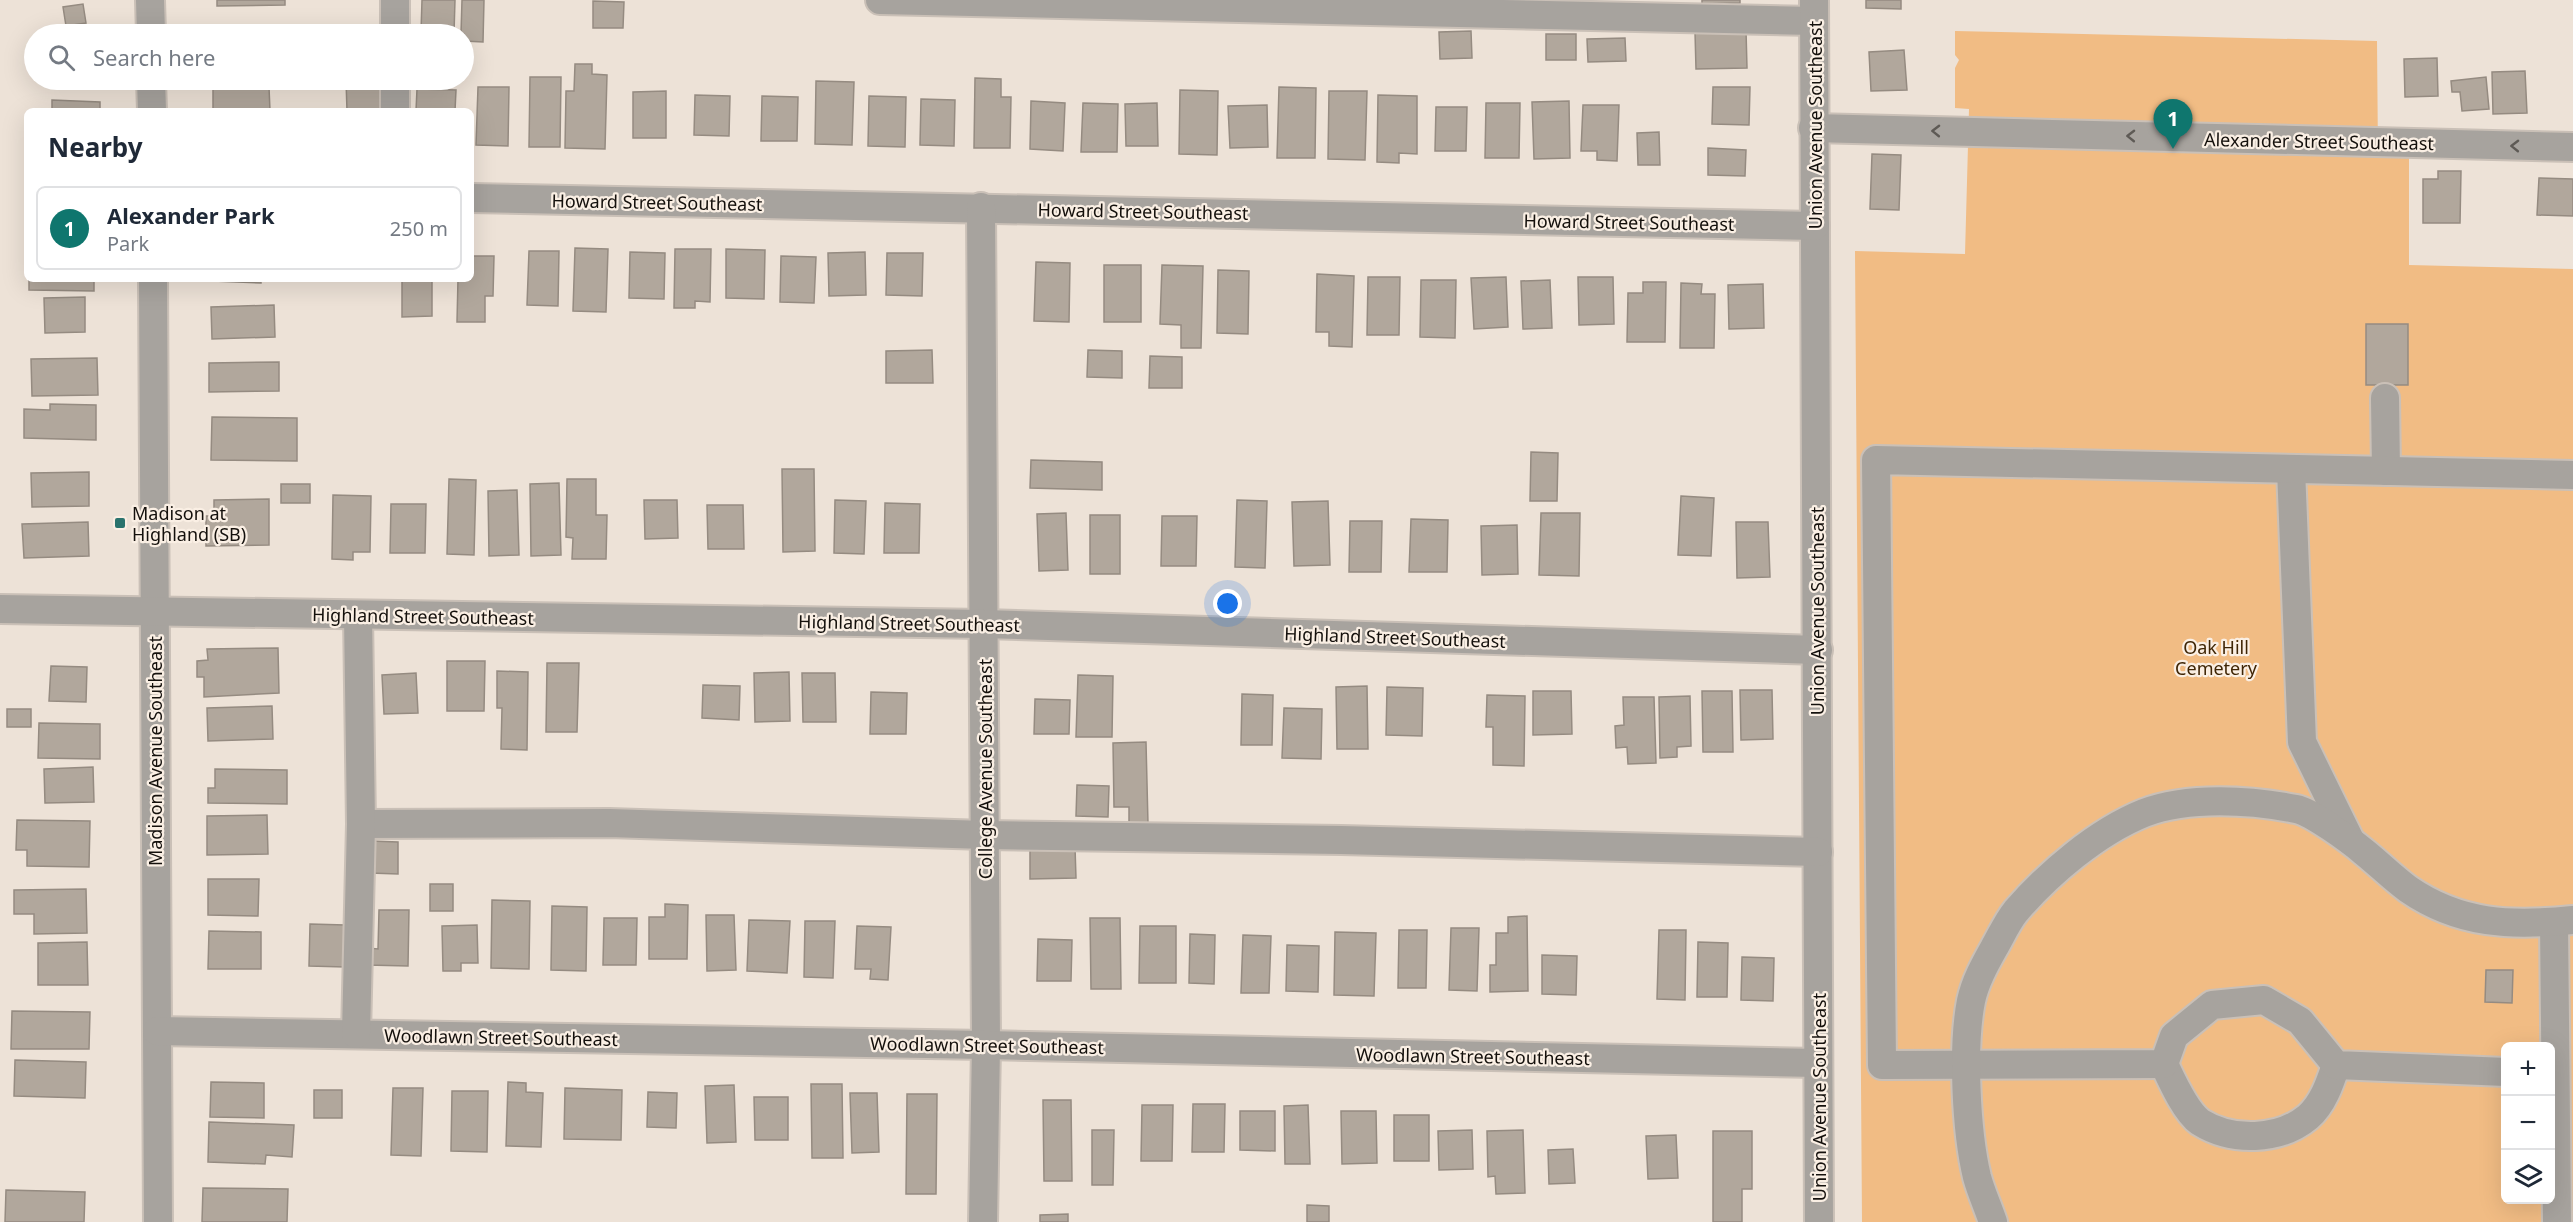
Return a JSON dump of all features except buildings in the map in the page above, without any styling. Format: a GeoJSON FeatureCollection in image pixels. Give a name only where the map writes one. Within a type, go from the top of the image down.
{"type":"FeatureCollection","features":[{"type":"Feature","properties":{"kind":"street"},"geometry":{"type":"LineString","coordinates":[[150,0],[151,24]]}},
{"type":"Feature","properties":{"kind":"street"},"geometry":{"type":"LineString","coordinates":[[395,0],[395,24]]}},
{"type":"Feature","properties":{"kind":"street"},"geometry":{"type":"LineString","coordinates":[[880,0],[1814,10]]}},
{"type":"Feature","properties":{"kind":"street","name":"Union Avenue Southeast"},"geometry":{"type":"LineString","coordinates":[[1814,10],[1819,1222]]}},
{"type":"Feature","properties":{"kind":"street"},"geometry":{"type":"LineString","coordinates":[[152,90],[152,108]]}},
{"type":"Feature","properties":{"kind":"street"},"geometry":{"type":"LineString","coordinates":[[395,90],[395,108]]}},
{"type":"Feature","properties":{"kind":"street","name":"Alexander Street Southeast"},"geometry":{"type":"LineString","coordinates":[[1814,128],[2573,147]]}},
{"type":"Feature","properties":{"kind":"street","name":"Howard Street Southeast"},"geometry":{"type":"LineString","coordinates":[[474,198],[1815,226]]}},
{"type":"Feature","properties":{"kind":"street","name":"College Avenue Southeast"},"geometry":{"type":"LineString","coordinates":[[981,207],[986,1045],[983,1222]]}},
{"type":"Feature","properties":{"kind":"street","name":"Madison Avenue Southeast"},"geometry":{"type":"LineString","coordinates":[[153,282],[158,1222]]}},
{"type":"Feature","properties":{"kind":"street"},"geometry":{"type":"LineString","coordinates":[[2385,398],[2386,471]]}},
{"type":"Feature","properties":{"kind":"street"},"geometry":{"type":"LineString","coordinates":[[2164,1064],[1882,1065],[1876,460],[2573,475]]}},
{"type":"Feature","properties":{"kind":"street"},"geometry":{"type":"LineString","coordinates":[[2291,469],[2302,742],[2350,840]]}},
{"type":"Feature","properties":{"kind":"street","name":"Highland Street Southeast"},"geometry":{"type":"LineString","coordinates":[[0,609],[984,624],[1818,650]]}},
{"type":"Feature","properties":{"kind":"street"},"geometry":{"type":"LineString","coordinates":[[356,1034],[361,824],[358,615]]}},
{"type":"Feature","properties":{"kind":"street"},"geometry":{"type":"LineString","coordinates":[[1993,1222],[1977,1176],[1970,1130],[1966,1047],[1971,999],[1984,966],[2015,913],[2059,868],[2099,838],[2145,813],[2191,803],[2239,801],[2300,809],[2350,840],[2408,889],[2448,912],[2493,922],[2563,921],[2557,1222]]}},
{"type":"Feature","properties":{"kind":"street"},"geometry":{"type":"LineString","coordinates":[[361,824],[609,823],[985,835],[1341,840],[1818,852]]}},
{"type":"Feature","properties":{"kind":"street"},"geometry":{"type":"LineString","coordinates":[[2336,1065],[2328,1088],[2308,1116],[2276,1134],[2232,1136],[2199,1121],[2179,1094],[2164,1064],[2175,1036],[2212,1005],[2264,1000],[2301,1021],[2336,1065],[2501,1072]]}},
{"type":"Feature","properties":{"kind":"street","name":"Woodlawn Street Southeast"},"geometry":{"type":"LineString","coordinates":[[157,1031],[986,1045],[1818,1063]]}},
{"type":"Feature","properties":{"kind":"green space","name":"Oak Hill Cemetery"},"geometry":{"type":"Polygon","coordinates":[[[1955,31],[2377,41],[2378,157],[2409,158],[2409,265],[2573,269],[2573,1222],[1862,1222],[1855,251],[1965,254],[1969,109],[1955,108],[1955,68],[1959,60],[1955,55],[1955,31]]]}},
{"type":"Feature","properties":{"kind":"place","name":"Alexander Park"},"geometry":{"type":"Point","coordinates":[2173,149]}},
{"type":"Feature","properties":{"kind":"place","name":"Madison at Highland (SB)"},"geometry":{"type":"Point","coordinates":[120,523]}}]}
